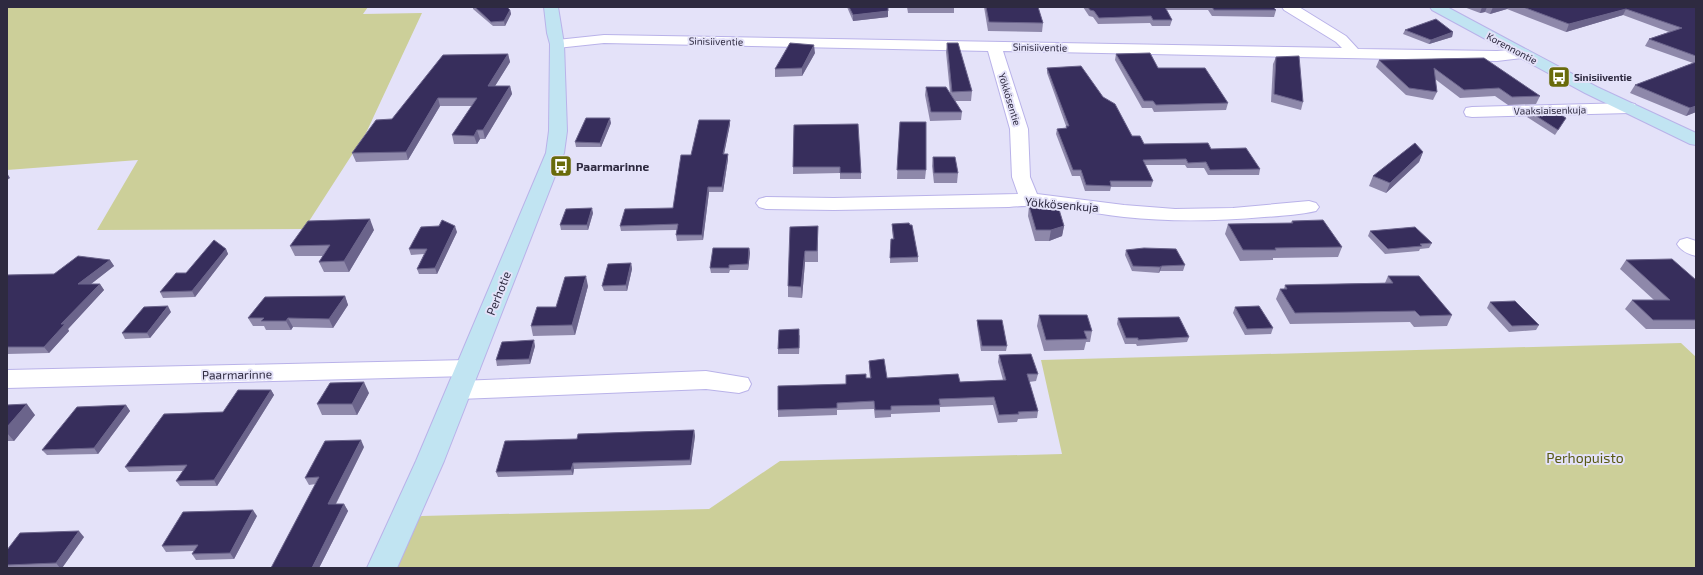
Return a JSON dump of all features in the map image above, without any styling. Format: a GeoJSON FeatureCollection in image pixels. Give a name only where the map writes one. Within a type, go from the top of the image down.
{"type":"FeatureCollection","features":[{"type":"Feature","properties":{"kind":"street","name":"Perhotie"},"geometry":{"type":"LineString","coordinates":[[382,568],[463,379],[555,153],[558,114],[557,44],[554,33],[552,7]]}},
{"type":"Feature","properties":{"kind":"street"},"geometry":{"type":"LineString","coordinates":[[1289,7],[1341,39],[1353,52]]}},
{"type":"Feature","properties":{"kind":"street","name":"Korennontie"},"geometry":{"type":"LineString","coordinates":[[1437,7],[1629,108],[1696,140]]}},
{"type":"Feature","properties":{"kind":"street","name":"Sinisiiventie"},"geometry":{"type":"LineString","coordinates":[[557,44],[604,39],[1353,52],[1497,56],[1524,54]]}},
{"type":"Feature","properties":{"kind":"street","name":"Yökkösentie"},"geometry":{"type":"LineString","coordinates":[[994,46],[1019,129],[1021,177],[1028,199]]}},
{"type":"Feature","properties":{"kind":"street","name":"Vaaksiaisenkuja"},"geometry":{"type":"LineString","coordinates":[[1472,112],[1629,108]]}},
{"type":"Feature","properties":{"kind":"street","name":"Yökkösenkuja"},"geometry":{"type":"LineString","coordinates":[[766,202],[834,204],[1009,201],[1028,199],[1156,214],[1266,212],[1309,207]]}},
{"type":"Feature","properties":{"kind":"street","name":"Paarmarinne"},"geometry":{"type":"LineString","coordinates":[[7,379],[706,380],[738,384]]}},
{"type":"Feature","properties":{"kind":"green space"},"geometry":{"type":"Polygon","coordinates":[[[368,7],[363,14],[422,13],[366,133],[304,229],[97,230],[138,160],[7,170],[7,8],[368,7]]]}},
{"type":"Feature","properties":{"kind":"green space","name":"Perhopuisto"},"geometry":{"type":"Polygon","coordinates":[[[1681,343],[1696,357],[1696,568],[386,568],[409,519],[422,516],[709,509],[780,461],[1062,454],[1041,360],[1681,343]]]}},
{"type":"Feature","properties":{"kind":"building"},"geometry":{"type":"Polygon","coordinates":[[[475,7],[507,7],[510,10],[504,21],[491,22],[475,7]]]}},
{"type":"Feature","properties":{"kind":"building"},"geometry":{"type":"Polygon","coordinates":[[[849,7],[888,7],[888,11],[853,15],[849,7]]]}},
{"type":"Feature","properties":{"kind":"building"},"geometry":{"type":"Polygon","coordinates":[[[986,7],[1038,7],[1043,23],[989,22],[986,7]]]}},
{"type":"Feature","properties":{"kind":"building"},"geometry":{"type":"Polygon","coordinates":[[[1088,7],[1165,7],[1172,20],[1153,20],[1151,16],[1099,18],[1094,11],[1090,10],[1088,7]]]}},
{"type":"Feature","properties":{"kind":"building"},"geometry":{"type":"Polygon","coordinates":[[[1212,7],[1273,7],[1276,10],[1214,10],[1212,7]]]}},
{"type":"Feature","properties":{"kind":"building"},"geometry":{"type":"Polygon","coordinates":[[[1523,7],[1696,7],[1696,56],[1649,39],[1682,28],[1626,9],[1569,24],[1523,7]]]}},
{"type":"Feature","properties":{"kind":"building"},"geometry":{"type":"Polygon","coordinates":[[[1436,19],[1453,32],[1431,40],[1405,30],[1436,19]]]}},
{"type":"Feature","properties":{"kind":"building"},"geometry":{"type":"Polygon","coordinates":[[[790,43],[814,45],[802,68],[775,69],[790,43]]]}},
{"type":"Feature","properties":{"kind":"building"},"geometry":{"type":"Polygon","coordinates":[[[947,43],[958,43],[972,91],[952,92],[947,43]]]}},
{"type":"Feature","properties":{"kind":"building"},"geometry":{"type":"Polygon","coordinates":[[[1150,53],[1158,68],[1205,68],[1228,103],[1156,105],[1153,101],[1144,101],[1116,54],[1150,53]]]}},
{"type":"Feature","properties":{"kind":"building"},"geometry":{"type":"Polygon","coordinates":[[[508,54],[488,86],[510,86],[483,130],[477,130],[474,136],[452,135],[477,98],[438,98],[406,152],[352,153],[376,120],[392,119],[443,55],[508,54]]]}},
{"type":"Feature","properties":{"kind":"building"},"geometry":{"type":"Polygon","coordinates":[[[1299,56],[1303,102],[1274,94],[1276,57],[1299,56]]]}},
{"type":"Feature","properties":{"kind":"building"},"geometry":{"type":"Polygon","coordinates":[[[1484,58],[1540,96],[1512,97],[1499,88],[1464,90],[1434,68],[1437,92],[1409,88],[1379,60],[1484,58]]]}},
{"type":"Feature","properties":{"kind":"building"},"geometry":{"type":"Polygon","coordinates":[[[1696,62],[1696,106],[1690,108],[1635,85],[1696,62]]]}},
{"type":"Feature","properties":{"kind":"building"},"geometry":{"type":"Polygon","coordinates":[[[1081,66],[1103,97],[1115,104],[1132,136],[1140,136],[1144,144],[1208,143],[1211,149],[1246,148],[1260,169],[1210,170],[1206,162],[1188,163],[1186,159],[1143,160],[1153,181],[1110,181],[1111,186],[1086,185],[1081,170],[1073,170],[1057,129],[1067,128],[1066,126],[1069,126],[1047,68],[1081,66]]]}},
{"type":"Feature","properties":{"kind":"building"},"geometry":{"type":"Polygon","coordinates":[[[926,87],[946,87],[962,112],[931,112],[926,87]]]}},
{"type":"Feature","properties":{"kind":"building"},"geometry":{"type":"Polygon","coordinates":[[[1530,112],[1556,112],[1566,118],[1558,130],[1530,112]]]}},
{"type":"Feature","properties":{"kind":"building"},"geometry":{"type":"Polygon","coordinates":[[[586,118],[610,118],[600,143],[575,142],[586,118]]]}},
{"type":"Feature","properties":{"kind":"building"},"geometry":{"type":"Polygon","coordinates":[[[699,120],[730,120],[723,154],[728,154],[722,187],[708,187],[702,235],[676,235],[678,224],[620,226],[625,209],[673,208],[681,155],[691,155],[699,120]]]}},
{"type":"Feature","properties":{"kind":"building"},"geometry":{"type":"Polygon","coordinates":[[[900,122],[926,122],[926,170],[897,170],[900,122]]]}},
{"type":"Feature","properties":{"kind":"building"},"geometry":{"type":"Polygon","coordinates":[[[858,124],[861,173],[840,173],[840,167],[793,167],[794,125],[858,124]]]}},
{"type":"Feature","properties":{"kind":"building"},"geometry":{"type":"Polygon","coordinates":[[[1415,143],[1423,152],[1390,183],[1373,176],[1415,143]]]}},
{"type":"Feature","properties":{"kind":"building"},"geometry":{"type":"Polygon","coordinates":[[[933,157],[955,157],[958,173],[934,173],[933,157]]]}},
{"type":"Feature","properties":{"kind":"building"},"geometry":{"type":"Polygon","coordinates":[[[1029,206],[1058,206],[1064,226],[1051,230],[1036,230],[1029,206]]]}},
{"type":"Feature","properties":{"kind":"building"},"geometry":{"type":"Polygon","coordinates":[[[592,208],[587,225],[560,225],[566,209],[592,208]]]}},
{"type":"Feature","properties":{"kind":"building"},"geometry":{"type":"Polygon","coordinates":[[[370,219],[344,261],[319,262],[330,245],[290,246],[308,221],[370,219]]]}},
{"type":"Feature","properties":{"kind":"building"},"geometry":{"type":"Polygon","coordinates":[[[442,220],[455,226],[435,268],[417,269],[427,249],[409,249],[421,227],[439,226],[442,220]]]}},
{"type":"Feature","properties":{"kind":"building"},"geometry":{"type":"Polygon","coordinates":[[[1323,220],[1342,247],[1243,250],[1228,224],[1293,223],[1292,221],[1323,220]]]}},
{"type":"Feature","properties":{"kind":"building"},"geometry":{"type":"Polygon","coordinates":[[[909,223],[912,225],[918,257],[890,258],[891,239],[894,239],[892,224],[909,223]]]}},
{"type":"Feature","properties":{"kind":"building"},"geometry":{"type":"Polygon","coordinates":[[[818,226],[817,251],[805,251],[801,287],[788,286],[790,227],[818,226]]]}},
{"type":"Feature","properties":{"kind":"building"},"geometry":{"type":"Polygon","coordinates":[[[1415,227],[1432,243],[1420,244],[1422,246],[1388,249],[1370,231],[1415,227]]]}},
{"type":"Feature","properties":{"kind":"building"},"geometry":{"type":"Polygon","coordinates":[[[214,240],[226,249],[192,291],[160,292],[176,273],[186,273],[214,240]]]}},
{"type":"Feature","properties":{"kind":"building"},"geometry":{"type":"Polygon","coordinates":[[[713,248],[749,248],[748,264],[729,265],[729,268],[710,268],[713,248]]]}},
{"type":"Feature","properties":{"kind":"building"},"geometry":{"type":"Polygon","coordinates":[[[1144,248],[1176,249],[1185,265],[1160,267],[1133,266],[1126,250],[1144,248]]]}},
{"type":"Feature","properties":{"kind":"building"},"geometry":{"type":"Polygon","coordinates":[[[78,256],[110,260],[78,284],[100,284],[61,324],[65,324],[44,347],[7,347],[7,275],[54,274],[78,256]]]}},
{"type":"Feature","properties":{"kind":"building"},"geometry":{"type":"Polygon","coordinates":[[[1672,259],[1696,280],[1696,320],[1653,320],[1632,300],[1670,300],[1626,260],[1672,259]]]}},
{"type":"Feature","properties":{"kind":"building"},"geometry":{"type":"Polygon","coordinates":[[[631,263],[626,285],[602,286],[608,264],[631,263]]]}},
{"type":"Feature","properties":{"kind":"building"},"geometry":{"type":"Polygon","coordinates":[[[586,276],[572,325],[531,326],[537,307],[556,307],[565,277],[586,276]]]}},
{"type":"Feature","properties":{"kind":"building"},"geometry":{"type":"Polygon","coordinates":[[[1388,276],[1419,276],[1452,315],[1420,316],[1415,311],[1295,313],[1280,289],[1287,289],[1285,285],[1393,283],[1388,276]]]}},
{"type":"Feature","properties":{"kind":"building"},"geometry":{"type":"Polygon","coordinates":[[[345,296],[329,319],[288,318],[286,321],[261,321],[264,318],[248,318],[265,297],[345,296]]]}},
{"type":"Feature","properties":{"kind":"building"},"geometry":{"type":"Polygon","coordinates":[[[1515,301],[1539,325],[1512,326],[1490,302],[1515,301]]]}},
{"type":"Feature","properties":{"kind":"building"},"geometry":{"type":"Polygon","coordinates":[[[168,306],[147,333],[122,333],[144,307],[168,306]]]}},
{"type":"Feature","properties":{"kind":"building"},"geometry":{"type":"Polygon","coordinates":[[[1259,306],[1273,328],[1247,329],[1235,307],[1259,306]]]}},
{"type":"Feature","properties":{"kind":"building"},"geometry":{"type":"Polygon","coordinates":[[[1039,315],[1087,315],[1092,331],[1084,331],[1087,339],[1046,340],[1039,315]]]}},
{"type":"Feature","properties":{"kind":"building"},"geometry":{"type":"Polygon","coordinates":[[[1179,317],[1189,337],[1138,340],[1138,338],[1126,338],[1118,318],[1179,317]]]}},
{"type":"Feature","properties":{"kind":"building"},"geometry":{"type":"Polygon","coordinates":[[[977,320],[1002,320],[1007,346],[982,346],[977,320]]]}},
{"type":"Feature","properties":{"kind":"building"},"geometry":{"type":"Polygon","coordinates":[[[799,329],[799,348],[778,349],[779,330],[799,329]]]}},
{"type":"Feature","properties":{"kind":"building"},"geometry":{"type":"Polygon","coordinates":[[[534,340],[529,359],[496,360],[502,342],[534,340]]]}},
{"type":"Feature","properties":{"kind":"building"},"geometry":{"type":"Polygon","coordinates":[[[1031,354],[1038,374],[1027,374],[1038,411],[999,415],[994,397],[939,399],[940,405],[891,406],[891,410],[875,410],[874,401],[837,403],[837,408],[778,410],[778,386],[846,384],[846,375],[866,374],[866,378],[871,378],[869,361],[884,359],[887,378],[958,374],[960,382],[1006,380],[999,355],[1031,354]]]}},
{"type":"Feature","properties":{"kind":"building"},"geometry":{"type":"Polygon","coordinates":[[[364,382],[352,404],[317,404],[330,383],[364,382]]]}},
{"type":"Feature","properties":{"kind":"building"},"geometry":{"type":"Polygon","coordinates":[[[238,390],[271,390],[214,480],[176,481],[187,465],[125,467],[164,414],[223,412],[238,390]]]}},
{"type":"Feature","properties":{"kind":"building"},"geometry":{"type":"Polygon","coordinates":[[[27,404],[7,427],[7,405],[27,404]]]}},
{"type":"Feature","properties":{"kind":"building"},"geometry":{"type":"Polygon","coordinates":[[[126,405],[94,448],[42,450],[77,407],[126,405]]]}},
{"type":"Feature","properties":{"kind":"building"},"geometry":{"type":"Polygon","coordinates":[[[694,430],[690,460],[573,463],[571,470],[496,472],[505,441],[577,439],[578,434],[694,430]]]}},
{"type":"Feature","properties":{"kind":"building"},"geometry":{"type":"Polygon","coordinates":[[[361,440],[328,504],[344,504],[312,568],[271,568],[319,477],[305,478],[325,441],[361,440]]]}},
{"type":"Feature","properties":{"kind":"building"},"geometry":{"type":"Polygon","coordinates":[[[253,510],[230,553],[192,554],[198,545],[162,546],[183,512],[253,510]]]}},
{"type":"Feature","properties":{"kind":"building"},"geometry":{"type":"Polygon","coordinates":[[[79,531],[56,563],[7,565],[7,550],[20,533],[79,531]]]}},
{"type":"Feature","properties":{"kind":"place","name":"Sinisiiventie"},"geometry":{"type":"Point","coordinates":[1559,77]}},
{"type":"Feature","properties":{"kind":"place","name":"Paarmarinne"},"geometry":{"type":"Point","coordinates":[561,166]}}]}
